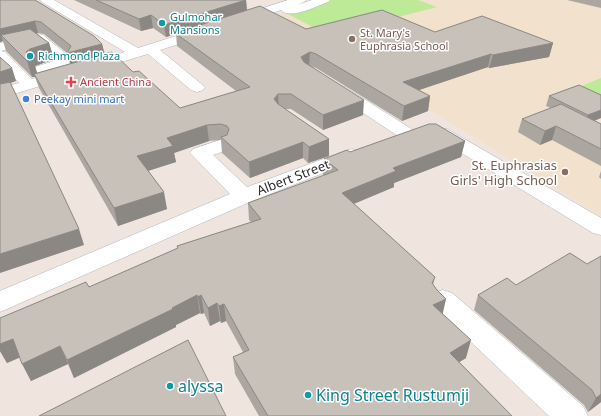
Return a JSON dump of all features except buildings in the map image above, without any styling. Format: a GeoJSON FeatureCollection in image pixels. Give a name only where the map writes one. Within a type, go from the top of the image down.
{"type":"FeatureCollection","features":[{"type":"Feature","properties":{"kind":"street"},"geometry":{"type":"LineString","coordinates":[[46,0],[143,51],[197,87]]}},
{"type":"Feature","properties":{"kind":"street"},"geometry":{"type":"LineString","coordinates":[[26,81],[143,51],[221,26],[268,3],[300,0]]}},
{"type":"Feature","properties":{"kind":"street"},"geometry":{"type":"LineString","coordinates":[[268,3],[290,11],[324,0]]}},
{"type":"Feature","properties":{"kind":"street"},"geometry":{"type":"LineString","coordinates":[[0,47],[38,38],[66,60],[0,94]]}},
{"type":"Feature","properties":{"kind":"street"},"geometry":{"type":"LineString","coordinates":[[0,55],[26,81]]}},
{"type":"Feature","properties":{"kind":"street"},"geometry":{"type":"LineString","coordinates":[[323,80],[407,134]]}},
{"type":"Feature","properties":{"kind":"street","name":"Albert Street"},"geometry":{"type":"LineString","coordinates":[[0,302],[244,196],[407,134],[427,132],[442,133],[601,228]]}},
{"type":"Feature","properties":{"kind":"street"},"geometry":{"type":"LineString","coordinates":[[328,144],[346,157]]}},
{"type":"Feature","properties":{"kind":"street"},"geometry":{"type":"LineString","coordinates":[[220,146],[200,153],[244,196]]}},
{"type":"Feature","properties":{"kind":"street"},"geometry":{"type":"LineString","coordinates":[[443,300],[572,416]]}},
{"type":"Feature","properties":{"kind":"shaded area"},"geometry":{"type":"Polygon","coordinates":[[[319,0],[601,0],[601,216],[443,118],[338,57],[275,15],[319,0]]]}},
{"type":"Feature","properties":{"kind":"green space"},"geometry":{"type":"Polygon","coordinates":[[[326,0],[418,0],[437,7],[328,35],[286,13],[326,0]]]}},
{"type":"Feature","properties":{"kind":"green space"},"geometry":{"type":"Polygon","coordinates":[[[601,78],[601,104],[572,90],[601,78]]]}},
{"type":"Feature","properties":{"kind":"place","name":"Gulmohar Mansions"},"geometry":{"type":"Point","coordinates":[162,23]}},
{"type":"Feature","properties":{"kind":"place","name":"St. Mary's Euphrasia School"},"geometry":{"type":"Point","coordinates":[352,39]}},
{"type":"Feature","properties":{"kind":"place","name":"Richmond Plaza"},"geometry":{"type":"Point","coordinates":[30,56]}},
{"type":"Feature","properties":{"kind":"place","name":"Ancient China"},"geometry":{"type":"Point","coordinates":[71,82]}},
{"type":"Feature","properties":{"kind":"place","name":"Peekay mini mart"},"geometry":{"type":"Point","coordinates":[26,99]}},
{"type":"Feature","properties":{"kind":"place","name":"St. Euphrasias Girls' High School"},"geometry":{"type":"Point","coordinates":[565,172]}},
{"type":"Feature","properties":{"kind":"place","name":"alyssa"},"geometry":{"type":"Point","coordinates":[170,386]}},
{"type":"Feature","properties":{"kind":"place","name":"King Street Rustumji"},"geometry":{"type":"Point","coordinates":[308,395]}}]}
